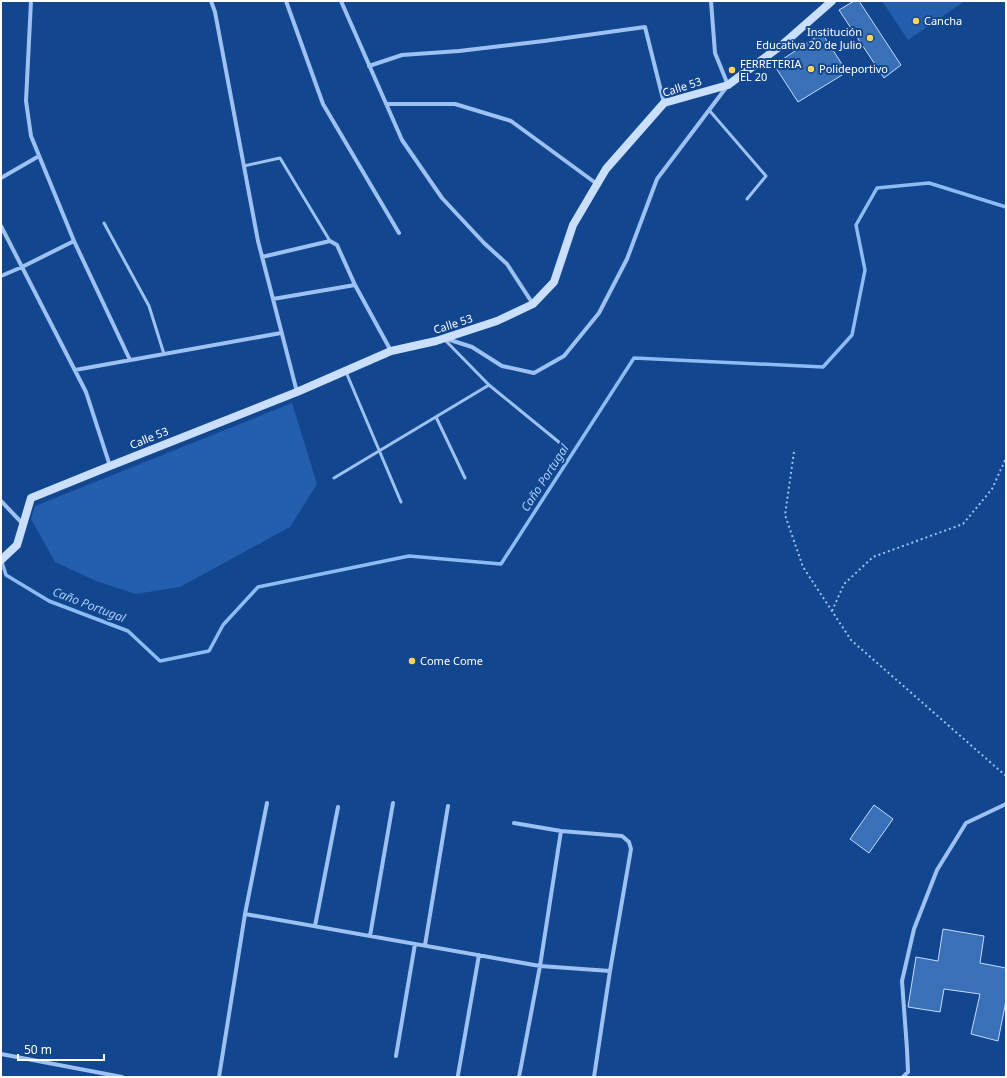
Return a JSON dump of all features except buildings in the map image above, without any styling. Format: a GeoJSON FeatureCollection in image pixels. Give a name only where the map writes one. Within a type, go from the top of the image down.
{"type":"FeatureCollection","features":[{"type":"Feature","properties":{"kind":"street"},"geometry":{"type":"LineString","coordinates":[[31,1],[26,101],[31,136],[74,241],[130,360]]}},
{"type":"Feature","properties":{"kind":"street"},"geometry":{"type":"LineString","coordinates":[[211,1],[215,12],[258,241],[297,392]]}},
{"type":"Feature","properties":{"kind":"street"},"geometry":{"type":"LineString","coordinates":[[286,1],[323,104],[399,233]]}},
{"type":"Feature","properties":{"kind":"street"},"geometry":{"type":"LineString","coordinates":[[341,1],[402,140],[442,198],[484,243],[507,264],[533,304]]}},
{"type":"Feature","properties":{"kind":"street"},"geometry":{"type":"LineString","coordinates":[[444,338],[472,347],[502,366],[534,373],[564,356],[599,314],[627,259],[657,179],[728,85],[715,53],[711,1]]}},
{"type":"Feature","properties":{"kind":"street","name":"Calle 53"},"geometry":{"type":"LineString","coordinates":[[4,557],[17,546],[31,498],[297,392],[391,351],[444,338],[497,321],[533,304],[554,282],[573,225],[606,169],[664,102],[728,85],[783,44],[832,1]]}},
{"type":"Feature","properties":{"kind":"street"},"geometry":{"type":"LineString","coordinates":[[369,66],[402,54],[459,52],[645,28],[664,102]]}},
{"type":"Feature","properties":{"kind":"street"},"geometry":{"type":"LineString","coordinates":[[386,104],[455,104],[511,121],[597,184]]}},
{"type":"Feature","properties":{"kind":"street"},"geometry":{"type":"LineString","coordinates":[[1,178],[40,156]]}},
{"type":"Feature","properties":{"kind":"street"},"geometry":{"type":"LineString","coordinates":[[1,226],[86,392],[110,466]]}},
{"type":"Feature","properties":{"kind":"street"},"geometry":{"type":"LineString","coordinates":[[1,276],[74,241]]}},
{"type":"Feature","properties":{"kind":"street"},"geometry":{"type":"LineString","coordinates":[[262,257],[330,241],[336,245],[355,285],[391,351]]}},
{"type":"Feature","properties":{"kind":"street"},"geometry":{"type":"LineString","coordinates":[[273,299],[355,285]]}},
{"type":"Feature","properties":{"kind":"street"},"geometry":{"type":"LineString","coordinates":[[75,370],[281,333]]}},
{"type":"Feature","properties":{"kind":"street"},"geometry":{"type":"LineString","coordinates":[[1,501],[23,524]]}},
{"type":"Feature","properties":{"kind":"street"},"geometry":{"type":"LineString","coordinates":[[219,1077],[245,914],[267,803]]}},
{"type":"Feature","properties":{"kind":"street"},"geometry":{"type":"LineString","coordinates":[[370,936],[393,803]]}},
{"type":"Feature","properties":{"kind":"street"},"geometry":{"type":"LineString","coordinates":[[903,1077],[908,1072],[908,1049],[902,981],[914,929],[937,870],[966,823],[1006,804]]}},
{"type":"Feature","properties":{"kind":"street"},"geometry":{"type":"LineString","coordinates":[[425,945],[448,806]]}},
{"type":"Feature","properties":{"kind":"street"},"geometry":{"type":"LineString","coordinates":[[315,926],[338,807]]}},
{"type":"Feature","properties":{"kind":"street"},"geometry":{"type":"LineString","coordinates":[[514,823],[561,831],[622,836],[629,842],[631,849],[594,1077]]}},
{"type":"Feature","properties":{"kind":"street"},"geometry":{"type":"LineString","coordinates":[[519,1077],[540,966],[561,831]]}},
{"type":"Feature","properties":{"kind":"street"},"geometry":{"type":"LineString","coordinates":[[245,914],[540,966],[610,971]]}},
{"type":"Feature","properties":{"kind":"street"},"geometry":{"type":"LineString","coordinates":[[396,1056],[414,944]]}},
{"type":"Feature","properties":{"kind":"street"},"geometry":{"type":"LineString","coordinates":[[458,1075],[479,955]]}},
{"type":"Feature","properties":{"kind":"street"},"geometry":{"type":"LineString","coordinates":[[1,1054],[122,1077]]}},
{"type":"Feature","properties":{"kind":"lane"},"geometry":{"type":"LineString","coordinates":[[709,110],[766,176],[747,199]]}},
{"type":"Feature","properties":{"kind":"lane"},"geometry":{"type":"LineString","coordinates":[[244,166],[280,158],[330,241]]}},
{"type":"Feature","properties":{"kind":"lane"},"geometry":{"type":"LineString","coordinates":[[104,223],[149,306],[164,354]]}},
{"type":"Feature","properties":{"kind":"lane"},"geometry":{"type":"LineString","coordinates":[[444,338],[488,385],[560,443]]}},
{"type":"Feature","properties":{"kind":"lane"},"geometry":{"type":"LineString","coordinates":[[346,370],[401,502]]}},
{"type":"Feature","properties":{"kind":"lane"},"geometry":{"type":"LineString","coordinates":[[334,478],[488,385]]}},
{"type":"Feature","properties":{"kind":"lane"},"geometry":{"type":"LineString","coordinates":[[436,416],[465,478]]}},
{"type":"Feature","properties":{"kind":"path"},"geometry":{"type":"LineString","coordinates":[[794,452],[785,515],[803,567],[851,640],[1006,776]]}},
{"type":"Feature","properties":{"kind":"path"},"geometry":{"type":"LineString","coordinates":[[832,611],[844,584],[873,557],[963,524],[992,489],[1006,458]]}},
{"type":"Feature","properties":{"kind":"shaded area","name":"Cancha"},"geometry":{"type":"Polygon","coordinates":[[[882,1],[965,1],[908,40],[882,1]]]}},
{"type":"Feature","properties":{"kind":"shaded area"},"geometry":{"type":"Polygon","coordinates":[[[292,403],[317,484],[290,527],[180,587],[136,594],[96,581],[55,562],[31,519],[35,506],[292,403]]]}},
{"type":"Feature","properties":{"kind":"waterway","name":"Caño Portugal"},"geometry":{"type":"LineString","coordinates":[[1,559],[6,575],[49,601],[128,631],[160,661],[209,651],[223,625],[258,587],[409,556],[501,564],[634,358],[823,367],[852,335],[865,270],[856,225],[877,188],[929,183],[1006,207]]}},
{"type":"Feature","properties":{"kind":"place","name":"Cancha"},"geometry":{"type":"Point","coordinates":[916,21]}},
{"type":"Feature","properties":{"kind":"place","name":"Institución Educativa 20 de Julio"},"geometry":{"type":"Point","coordinates":[870,38]}},
{"type":"Feature","properties":{"kind":"place","name":"Polideportivo"},"geometry":{"type":"Point","coordinates":[811,69]}},
{"type":"Feature","properties":{"kind":"place","name":"FERRETERIA EL 20"},"geometry":{"type":"Point","coordinates":[732,70]}},
{"type":"Feature","properties":{"kind":"place","name":"Come Come"},"geometry":{"type":"Point","coordinates":[412,661]}}]}
